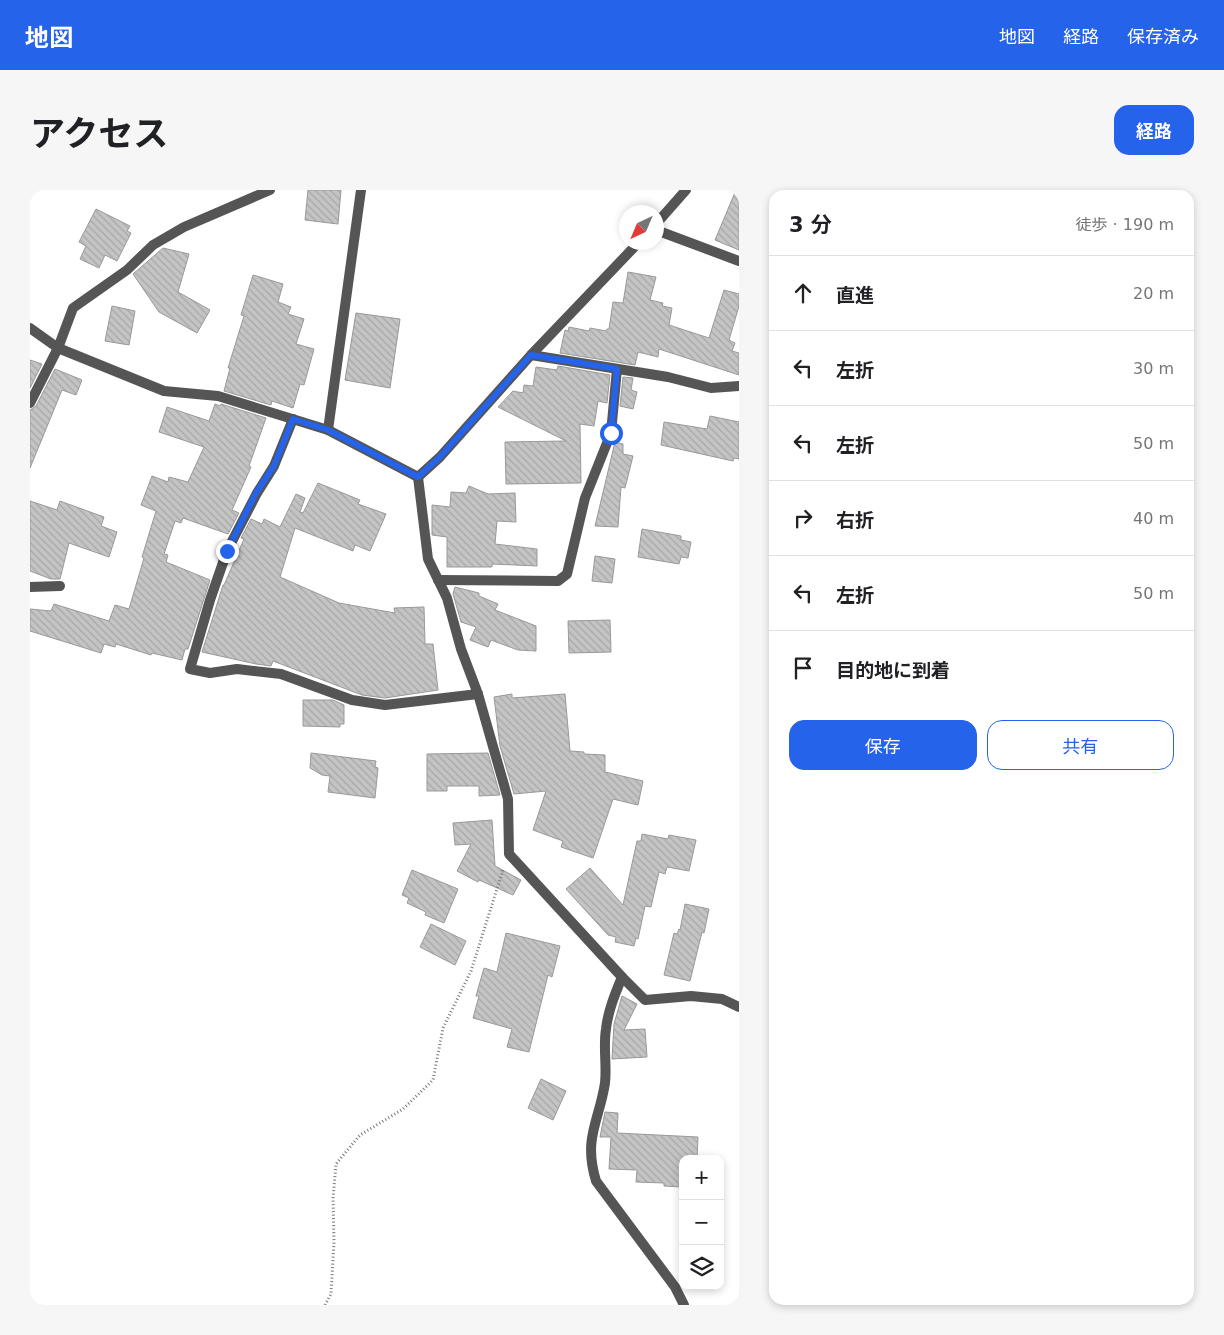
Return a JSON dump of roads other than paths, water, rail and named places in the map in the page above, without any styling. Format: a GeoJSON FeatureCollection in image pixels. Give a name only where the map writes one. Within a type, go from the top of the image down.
{"type":"FeatureCollection","features":[{"type":"Feature","properties":{"kind":"street"},"geometry":{"type":"LineString","coordinates":[[30,402],[58,348],[73,308],[127,270],[152,246],[184,227],[270,190]]}},
{"type":"Feature","properties":{"kind":"street"},"geometry":{"type":"LineString","coordinates":[[328,430],[360,190]]}},
{"type":"Feature","properties":{"kind":"street"},"geometry":{"type":"LineString","coordinates":[[664,215],[686,190]]}},
{"type":"Feature","properties":{"kind":"street"},"geometry":{"type":"LineString","coordinates":[[664,233],[739,261]]}},
{"type":"Feature","properties":{"kind":"street"},"geometry":{"type":"LineString","coordinates":[[418,477],[440,457],[531,355],[631,250]]}},
{"type":"Feature","properties":{"kind":"street"},"geometry":{"type":"LineString","coordinates":[[30,328],[58,348],[164,391],[218,396],[328,430],[418,477]]}},
{"type":"Feature","properties":{"kind":"street"},"geometry":{"type":"LineString","coordinates":[[531,355],[668,377],[712,388],[739,386]]}},
{"type":"Feature","properties":{"kind":"street"},"geometry":{"type":"LineString","coordinates":[[438,580],[558,581],[567,574],[585,498],[611,433],[617,369]]}},
{"type":"Feature","properties":{"kind":"street"},"geometry":{"type":"LineString","coordinates":[[293,419],[274,466],[256,493],[227,551],[210,600],[190,669],[210,673],[237,669],[281,674],[352,700],[385,704],[478,694]]}},
{"type":"Feature","properties":{"kind":"street"},"geometry":{"type":"LineString","coordinates":[[418,477],[428,559],[447,598],[460,649],[478,694],[508,799],[509,854],[645,1000],[691,996],[722,999],[739,1007]]}},
{"type":"Feature","properties":{"kind":"street"},"geometry":{"type":"LineString","coordinates":[[30,587],[60,586]]}},
{"type":"Feature","properties":{"kind":"street"},"geometry":{"type":"LineString","coordinates":[[622,977],[609,1011],[605,1031],[605,1083],[590,1142],[591,1164],[596,1180],[675,1287],[684,1305]]}}]}
